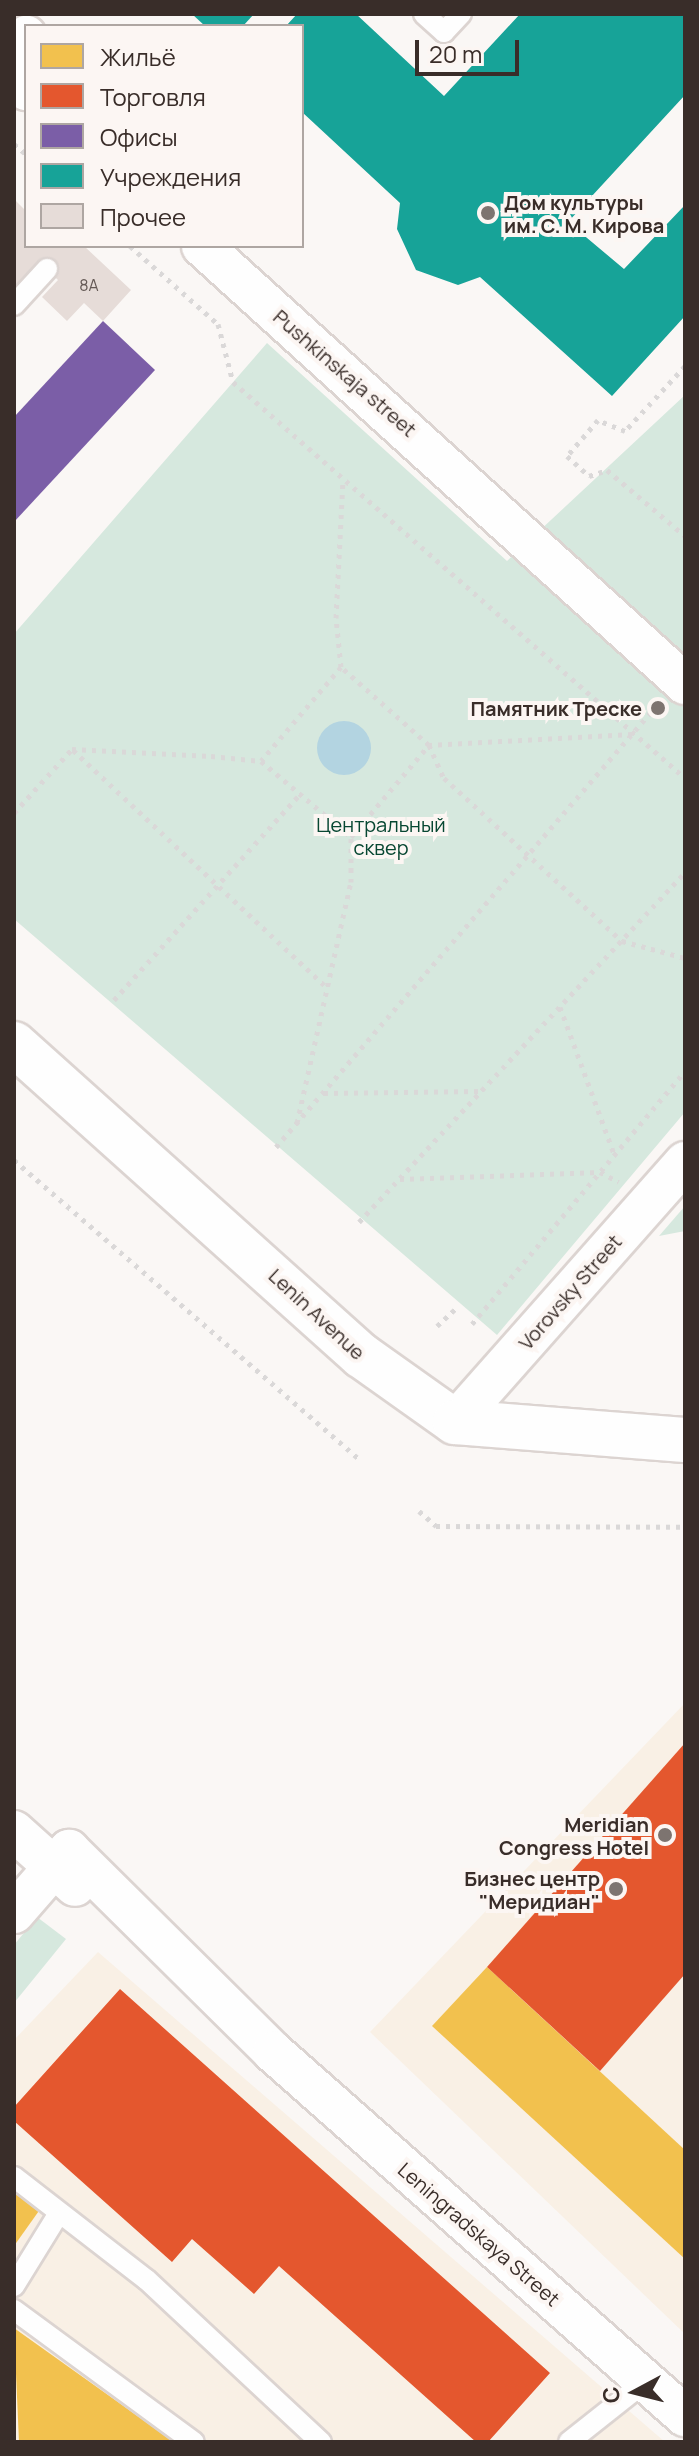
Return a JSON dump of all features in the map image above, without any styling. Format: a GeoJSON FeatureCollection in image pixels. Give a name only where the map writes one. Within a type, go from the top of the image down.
{"type":"FeatureCollection","features":[{"type":"Feature","properties":{"kind":"main road","name":"Lenin Avenue"},"geometry":{"type":"LineString","coordinates":[[14,1044],[362,1356],[455,1422]]}},
{"type":"Feature","properties":{"kind":"main road"},"geometry":{"type":"LineString","coordinates":[[455,1422],[685,1440]]}},
{"type":"Feature","properties":{"kind":"street","name":"Pushkinskaja street"},"geometry":{"type":"LineString","coordinates":[[204,248],[489,500],[682,680]]}},
{"type":"Feature","properties":{"kind":"street","name":"Vorovsky Street"},"geometry":{"type":"LineString","coordinates":[[455,1422],[685,1162]]}},
{"type":"Feature","properties":{"kind":"street","name":"Leningradskaya Street"},"geometry":{"type":"LineString","coordinates":[[14,1831],[62,1858],[273,2052],[685,2416]]}},
{"type":"Feature","properties":{"kind":"street"},"geometry":{"type":"LineString","coordinates":[[14,1913],[62,1858]]}},
{"type":"Feature","properties":{"kind":"lane"},"geometry":{"type":"LineString","coordinates":[[424,14],[444,32],[461,14]]}},
{"type":"Feature","properties":{"kind":"lane"},"geometry":{"type":"LineString","coordinates":[[14,305],[47,269]]}},
{"type":"Feature","properties":{"kind":"lane"},"geometry":{"type":"LineString","coordinates":[[14,2177],[147,2280],[321,2442]]}},
{"type":"Feature","properties":{"kind":"lane"},"geometry":{"type":"LineString","coordinates":[[14,2286],[59,2213]]}},
{"type":"Feature","properties":{"kind":"lane"},"geometry":{"type":"LineString","coordinates":[[14,2310],[194,2442]]}},
{"type":"Feature","properties":{"kind":"lane"},"geometry":{"type":"LineString","coordinates":[[569,2442],[646,2381]]}},
{"type":"Feature","properties":{"kind":"path"},"geometry":{"type":"LineString","coordinates":[[132,248],[218,324],[233,382],[685,778]]}},
{"type":"Feature","properties":{"kind":"path"},"geometry":{"type":"LineString","coordinates":[[685,366],[625,431],[598,420],[567,456],[589,476],[607,470],[685,536]]}},
{"type":"Feature","properties":{"kind":"path"},"geometry":{"type":"LineString","coordinates":[[343,481],[336,618],[341,667],[429,745],[444,778],[532,854],[622,941],[685,958]]}},
{"type":"Feature","properties":{"kind":"path"},"geometry":{"type":"LineString","coordinates":[[673,525],[685,525]]}},
{"type":"Feature","properties":{"kind":"path"},"geometry":{"type":"LineString","coordinates":[[261,761],[341,667]]}},
{"type":"Feature","properties":{"kind":"path"},"geometry":{"type":"LineString","coordinates":[[276,1147],[682,680]]}},
{"type":"Feature","properties":{"kind":"path"},"geometry":{"type":"LineString","coordinates":[[297,1124],[351,882],[351,837],[429,745],[633,734]]}},
{"type":"Feature","properties":{"kind":"path"},"geometry":{"type":"LineString","coordinates":[[72,749],[261,761],[351,837]]}},
{"type":"Feature","properties":{"kind":"path"},"geometry":{"type":"LineString","coordinates":[[14,813],[72,749]]}},
{"type":"Feature","properties":{"kind":"path"},"geometry":{"type":"LineString","coordinates":[[72,749],[327,988]]}},
{"type":"Feature","properties":{"kind":"path"},"geometry":{"type":"LineString","coordinates":[[114,1000],[300,794]]}},
{"type":"Feature","properties":{"kind":"path"},"geometry":{"type":"LineString","coordinates":[[359,1222],[685,873]]}},
{"type":"Feature","properties":{"kind":"path"},"geometry":{"type":"LineString","coordinates":[[560,1007],[614,1155]]}},
{"type":"Feature","properties":{"kind":"path"},"geometry":{"type":"LineString","coordinates":[[472,1324],[685,1071]]}},
{"type":"Feature","properties":{"kind":"path"},"geometry":{"type":"LineString","coordinates":[[324,1093],[482,1091]]}},
{"type":"Feature","properties":{"kind":"path"},"geometry":{"type":"LineString","coordinates":[[14,1160],[361,1461]]}},
{"type":"Feature","properties":{"kind":"path"},"geometry":{"type":"LineString","coordinates":[[400,1179],[600,1172],[651,1200]]}},
{"type":"Feature","properties":{"kind":"path"},"geometry":{"type":"LineString","coordinates":[[437,1326],[456,1308]]}},
{"type":"Feature","properties":{"kind":"path"},"geometry":{"type":"LineString","coordinates":[[419,1511],[436,1526],[685,1527]]}},
{"type":"Feature","properties":{"kind":"shaded area"},"geometry":{"type":"Polygon","coordinates":[[[685,1703],[685,2334],[370,2032],[685,1703]]]}},
{"type":"Feature","properties":{"kind":"shaded area"},"geometry":{"type":"Polygon","coordinates":[[[98,1952],[665,2442],[14,2442],[14,2040],[98,1952]]]}},
{"type":"Feature","properties":{"kind":"green space","name":"Центральный сквер"},"geometry":{"type":"Polygon","coordinates":[[[267,343],[507,561],[685,395],[685,1112],[497,1335],[14,919],[14,634],[267,343]]]}},
{"type":"Feature","properties":{"kind":"green space"},"geometry":{"type":"Polygon","coordinates":[[[685,1206],[685,1231],[659,1236],[685,1206]]]}},
{"type":"Feature","properties":{"kind":"green space"},"geometry":{"type":"Polygon","coordinates":[[[37,1917],[66,1939],[14,2003],[14,1945],[37,1917]]]}},
{"type":"Feature","properties":{"kind":"water"},"geometry":{"type":"Polygon","coordinates":[[[344,721],[363,729],[371,748],[363,767],[344,775],[325,767],[317,748],[325,729],[344,721]]]}},
{"type":"Feature","properties":{"kind":"building: Жильё"},"geometry":{"type":"Polygon","coordinates":[[[487,1967],[685,2150],[685,2259],[432,2026],[487,1967]]]}},
{"type":"Feature","properties":{"kind":"building: Жильё"},"geometry":{"type":"Polygon","coordinates":[[[14,2189],[41,2208],[14,2246],[14,2189]]]}},
{"type":"Feature","properties":{"kind":"building: Жильё"},"geometry":{"type":"Polygon","coordinates":[[[14,2328],[174,2442],[19,2442],[14,2328]]]}},
{"type":"Feature","properties":{"kind":"building: Торговля","name":"Бизнес центр \"Меридиан\""},"geometry":{"type":"Polygon","coordinates":[[[685,1743],[685,1974],[600,2071],[487,1967],[685,1743]]]}},
{"type":"Feature","properties":{"kind":"building: Торговля"},"geometry":{"type":"Polygon","coordinates":[[[120,1989],[550,2373],[488,2442],[476,2442],[279,2266],[254,2294],[192,2239],[172,2262],[14,2121],[14,2107],[120,1989]]]}},
{"type":"Feature","properties":{"kind":"building: Офисы"},"geometry":{"type":"Polygon","coordinates":[[[103,321],[155,370],[14,522],[14,417],[103,321]]]}},
{"type":"Feature","properties":{"kind":"building: Учреждения"},"geometry":{"type":"Polygon","coordinates":[[[192,14],[254,14],[245,24],[203,24],[192,14]]]}},
{"type":"Feature","properties":{"kind":"building: Учреждения","name":"Дом культуры им. С. М. Кирова"},"geometry":{"type":"Polygon","coordinates":[[[297,14],[356,14],[444,96],[520,14],[685,14],[685,95],[568,222],[624,269],[685,205],[685,316],[612,396],[480,277],[458,285],[416,270],[397,229],[400,203],[304,114],[304,24],[288,24],[297,14]]]}},
{"type":"Feature","properties":{"kind":"building: Прочее"},"geometry":{"type":"Polygon","coordinates":[[[14,199],[24,209],[24,248],[86,248],[131,290],[103,321],[84,303],[67,321],[42,297],[58,280],[40,263],[14,290],[14,199]]]}},
{"type":"Feature","properties":{"kind":"place","name":"Дом культуры им. С. М. Кирова"},"geometry":{"type":"Point","coordinates":[488,213]}},
{"type":"Feature","properties":{"kind":"place","name":"Памятник Треске"},"geometry":{"type":"Point","coordinates":[658,708]}},
{"type":"Feature","properties":{"kind":"place","name":"Meridian Congress Hotel"},"geometry":{"type":"Point","coordinates":[665,1835]}},
{"type":"Feature","properties":{"kind":"place","name":"Бизнес центр \"Меридиан\""},"geometry":{"type":"Point","coordinates":[616,1889]}}]}
